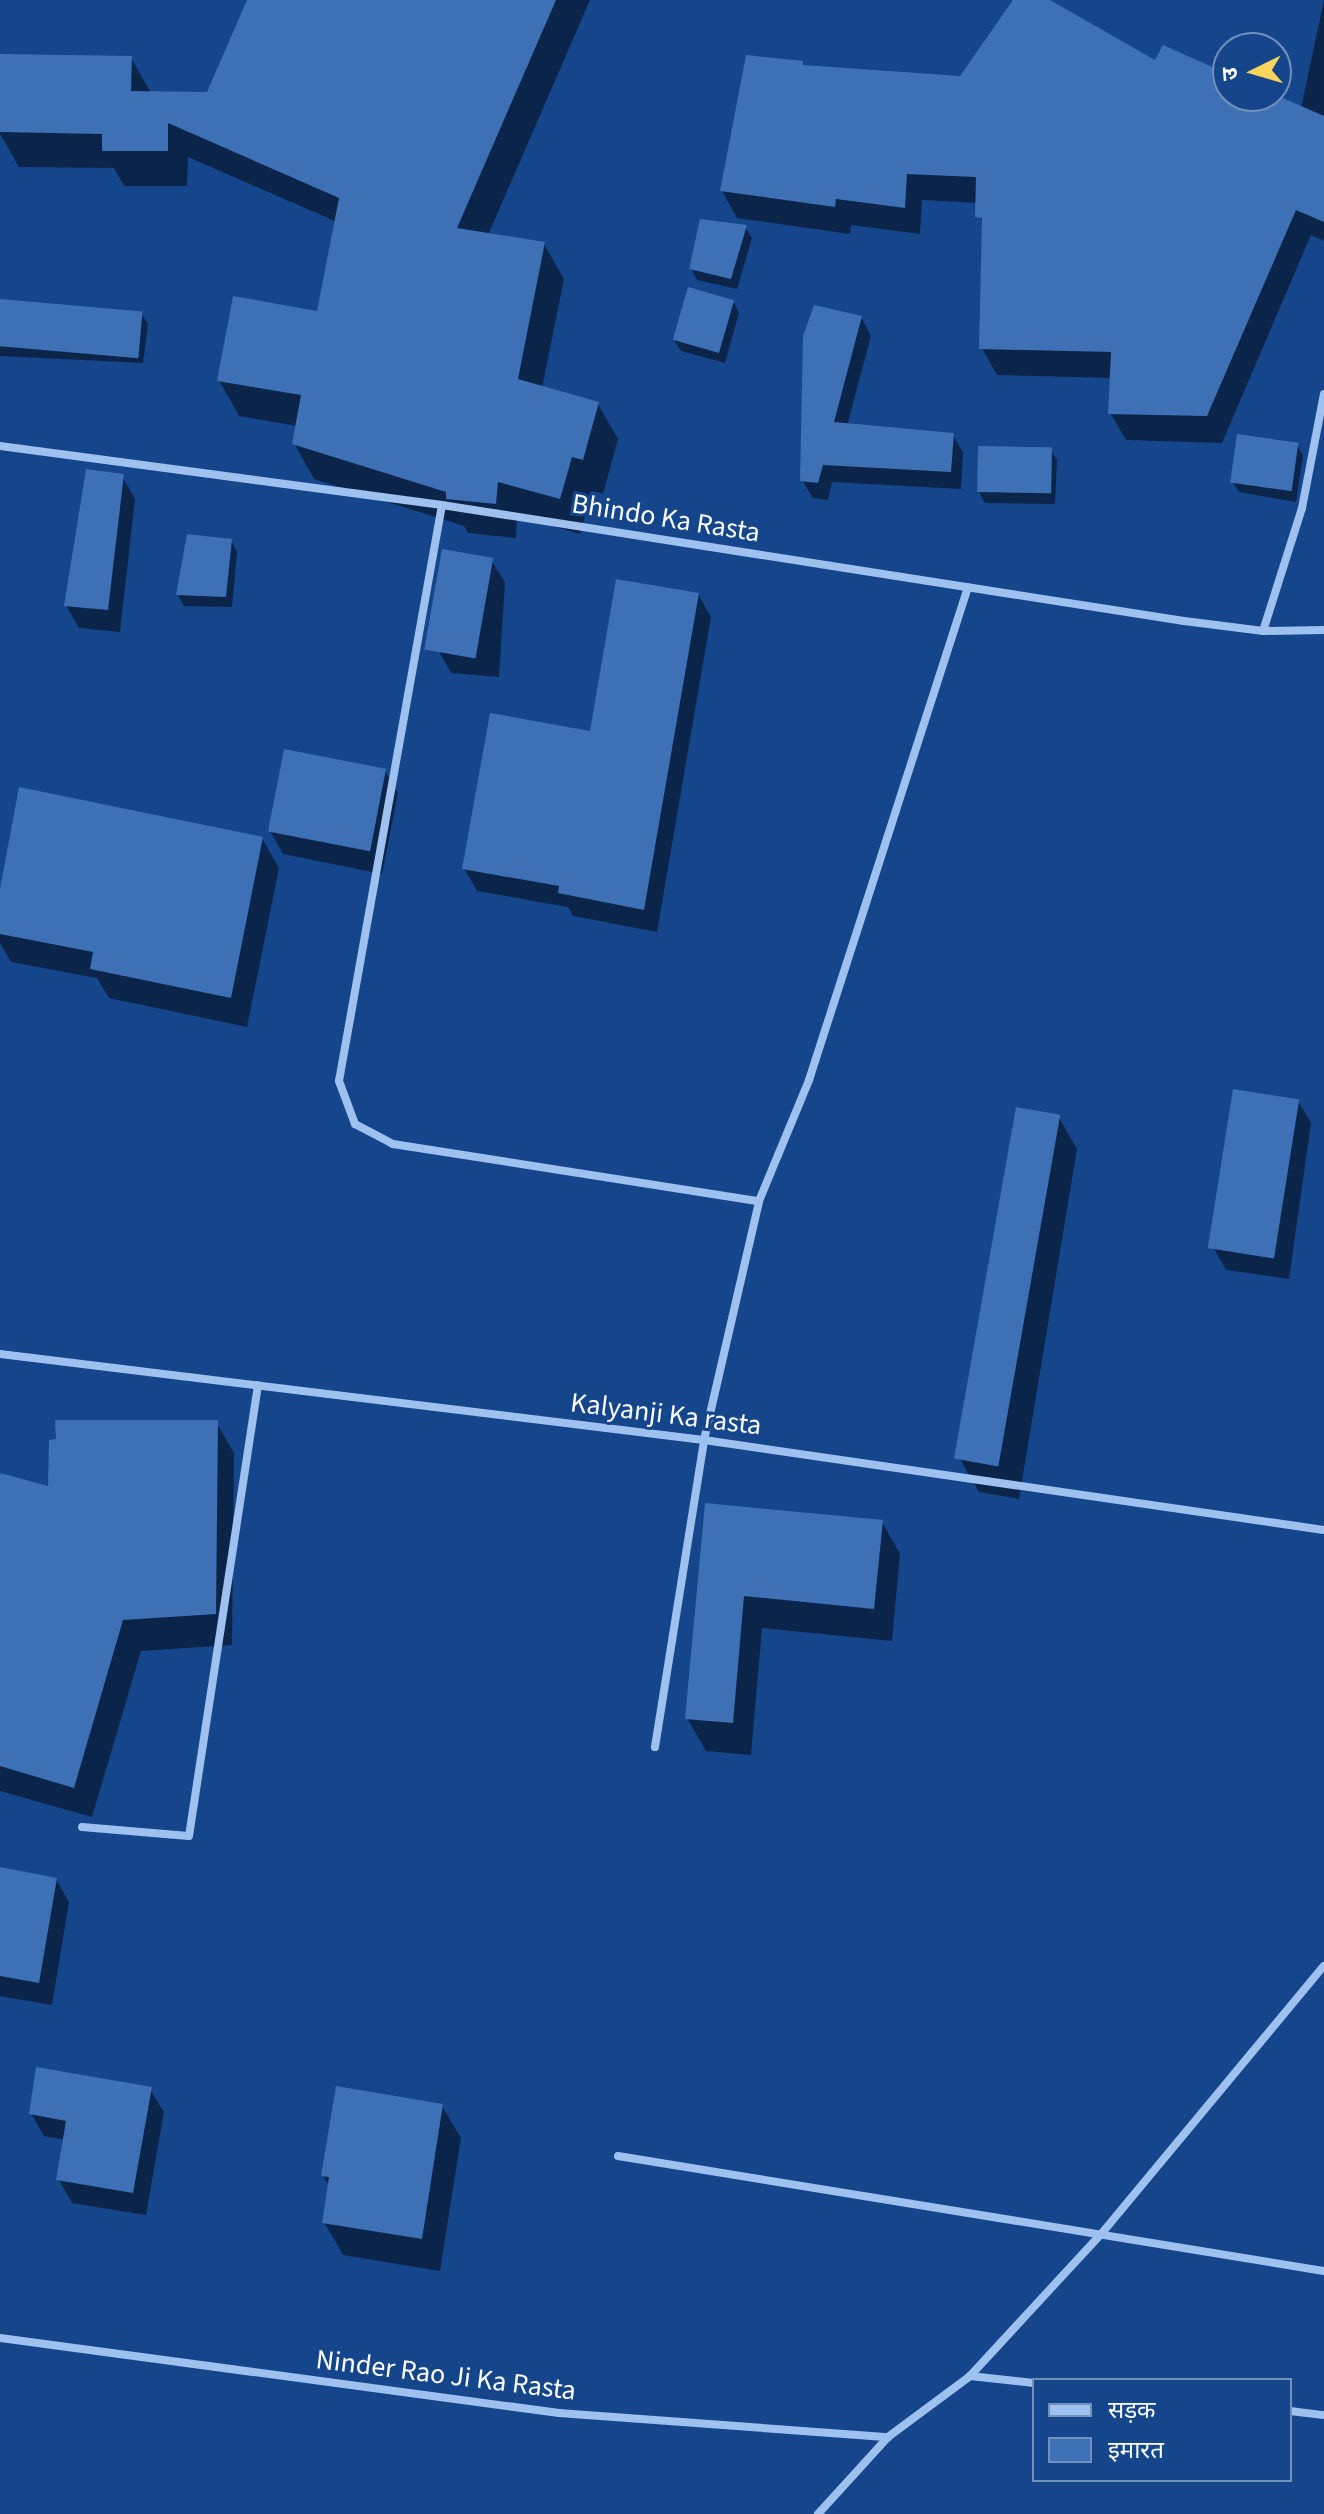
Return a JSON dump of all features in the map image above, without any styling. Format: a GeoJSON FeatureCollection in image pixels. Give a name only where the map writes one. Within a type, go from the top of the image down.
{"type":"FeatureCollection","features":[{"type":"Feature","properties":{"kind":"street"},"geometry":{"type":"LineString","coordinates":[[1263,631],[1302,508],[1324,394]]}},
{"type":"Feature","properties":{"kind":"street","name":"Bhindo Ka Rasta"},"geometry":{"type":"LineString","coordinates":[[0,446],[442,505],[1263,631],[1324,630]]}},
{"type":"Feature","properties":{"kind":"street"},"geometry":{"type":"LineString","coordinates":[[442,505],[339,1081],[355,1124],[393,1144],[759,1201]]}},
{"type":"Feature","properties":{"kind":"street"},"geometry":{"type":"LineString","coordinates":[[655,1747],[704,1440],[759,1201],[836,1002],[968,587]]}},
{"type":"Feature","properties":{"kind":"street","name":"Kalyanji Ka rasta"},"geometry":{"type":"LineString","coordinates":[[0,1354],[704,1440],[1324,1530]]}},
{"type":"Feature","properties":{"kind":"street"},"geometry":{"type":"LineString","coordinates":[[82,1827],[189,1836],[258,1385]]}},
{"type":"Feature","properties":{"kind":"street"},"geometry":{"type":"LineString","coordinates":[[818,2514],[888,2437],[970,2376],[1102,2233],[1324,1966]]}},
{"type":"Feature","properties":{"kind":"street"},"geometry":{"type":"LineString","coordinates":[[618,2156],[1324,2271]]}},
{"type":"Feature","properties":{"kind":"street","name":"Ninder Rao Ji Ka Rasta"},"geometry":{"type":"LineString","coordinates":[[0,2338],[559,2413],[888,2437]]}},
{"type":"Feature","properties":{"kind":"street"},"geometry":{"type":"LineString","coordinates":[[970,2376],[1032,2383]]}},
{"type":"Feature","properties":{"kind":"street"},"geometry":{"type":"LineString","coordinates":[[1292,2411],[1324,2415]]}},
{"type":"Feature","properties":{"kind":"building"},"geometry":{"type":"Polygon","coordinates":[[[247,0],[556,0],[457,228],[545,242],[518,379],[599,402],[583,460],[572,457],[560,499],[498,482],[496,504],[446,499],[446,492],[292,444],[301,395],[217,381],[233,296],[317,311],[339,198],[168,123],[168,151],[102,151],[102,134],[0,132],[0,54],[132,56],[131,91],[207,92],[247,0]]]}},
{"type":"Feature","properties":{"kind":"building"},"geometry":{"type":"Polygon","coordinates":[[[1013,0],[1050,0],[1155,60],[1163,45],[1212,67],[1212,112],[1292,112],[1292,102],[1324,116],[1324,222],[1296,210],[1207,416],[1108,414],[1111,352],[979,349],[982,218],[975,217],[976,177],[907,174],[905,208],[836,199],[835,207],[720,191],[746,55],[803,61],[803,65],[960,76],[1013,0]]]}},
{"type":"Feature","properties":{"kind":"building"},"geometry":{"type":"Polygon","coordinates":[[[700,219],[747,225],[731,279],[689,269],[700,219]]]}},
{"type":"Feature","properties":{"kind":"building"},"geometry":{"type":"Polygon","coordinates":[[[688,287],[734,300],[719,353],[673,340],[688,287]]]}},
{"type":"Feature","properties":{"kind":"building"},"geometry":{"type":"Polygon","coordinates":[[[0,299],[142,311],[138,358],[0,346],[0,299]]]}},
{"type":"Feature","properties":{"kind":"building"},"geometry":{"type":"Polygon","coordinates":[[[814,305],[862,316],[834,422],[954,433],[951,472],[823,465],[818,483],[800,481],[803,336],[814,305]]]}},
{"type":"Feature","properties":{"kind":"building"},"geometry":{"type":"Polygon","coordinates":[[[1237,434],[1298,443],[1292,491],[1230,483],[1237,434]]]}},
{"type":"Feature","properties":{"kind":"building"},"geometry":{"type":"Polygon","coordinates":[[[978,446],[1052,447],[1051,493],[977,492],[978,446]]]}},
{"type":"Feature","properties":{"kind":"building"},"geometry":{"type":"Polygon","coordinates":[[[86,469],[124,474],[108,610],[64,606],[86,469]]]}},
{"type":"Feature","properties":{"kind":"building"},"geometry":{"type":"Polygon","coordinates":[[[187,534],[232,539],[226,597],[176,595],[187,534]]]}},
{"type":"Feature","properties":{"kind":"building"},"geometry":{"type":"Polygon","coordinates":[[[442,549],[493,558],[475,658],[424,649],[442,549]]]}},
{"type":"Feature","properties":{"kind":"building"},"geometry":{"type":"Polygon","coordinates":[[[616,579],[699,593],[644,910],[558,893],[559,886],[462,869],[490,713],[590,731],[616,579]]]}},
{"type":"Feature","properties":{"kind":"building"},"geometry":{"type":"Polygon","coordinates":[[[284,749],[386,769],[370,851],[268,831],[284,749]]]}},
{"type":"Feature","properties":{"kind":"building"},"geometry":{"type":"Polygon","coordinates":[[[19,787],[263,837],[231,998],[90,969],[93,952],[0,934],[0,889],[19,787]]]}},
{"type":"Feature","properties":{"kind":"building"},"geometry":{"type":"Polygon","coordinates":[[[1233,1089],[1299,1099],[1274,1258],[1208,1248],[1233,1089]]]}},
{"type":"Feature","properties":{"kind":"building"},"geometry":{"type":"Polygon","coordinates":[[[1016,1107],[1060,1115],[998,1466],[954,1459],[1016,1107]]]}},
{"type":"Feature","properties":{"kind":"building"},"geometry":{"type":"Polygon","coordinates":[[[55,1420],[218,1420],[216,1614],[123,1620],[74,1788],[0,1766],[0,1473],[48,1486],[49,1440],[56,1439],[55,1420]]]}},
{"type":"Feature","properties":{"kind":"building"},"geometry":{"type":"Polygon","coordinates":[[[705,1503],[883,1520],[874,1609],[744,1596],[733,1723],[685,1719],[705,1503]]]}},
{"type":"Feature","properties":{"kind":"building"},"geometry":{"type":"Polygon","coordinates":[[[0,1867],[57,1878],[39,1983],[0,1976],[0,1867]]]}},
{"type":"Feature","properties":{"kind":"building"},"geometry":{"type":"Polygon","coordinates":[[[36,2067],[152,2087],[133,2193],[56,2180],[66,2121],[29,2114],[36,2067]]]}},
{"type":"Feature","properties":{"kind":"building"},"geometry":{"type":"Polygon","coordinates":[[[336,2086],[443,2104],[422,2239],[322,2223],[329,2177],[321,2176],[336,2086]]]}}]}
